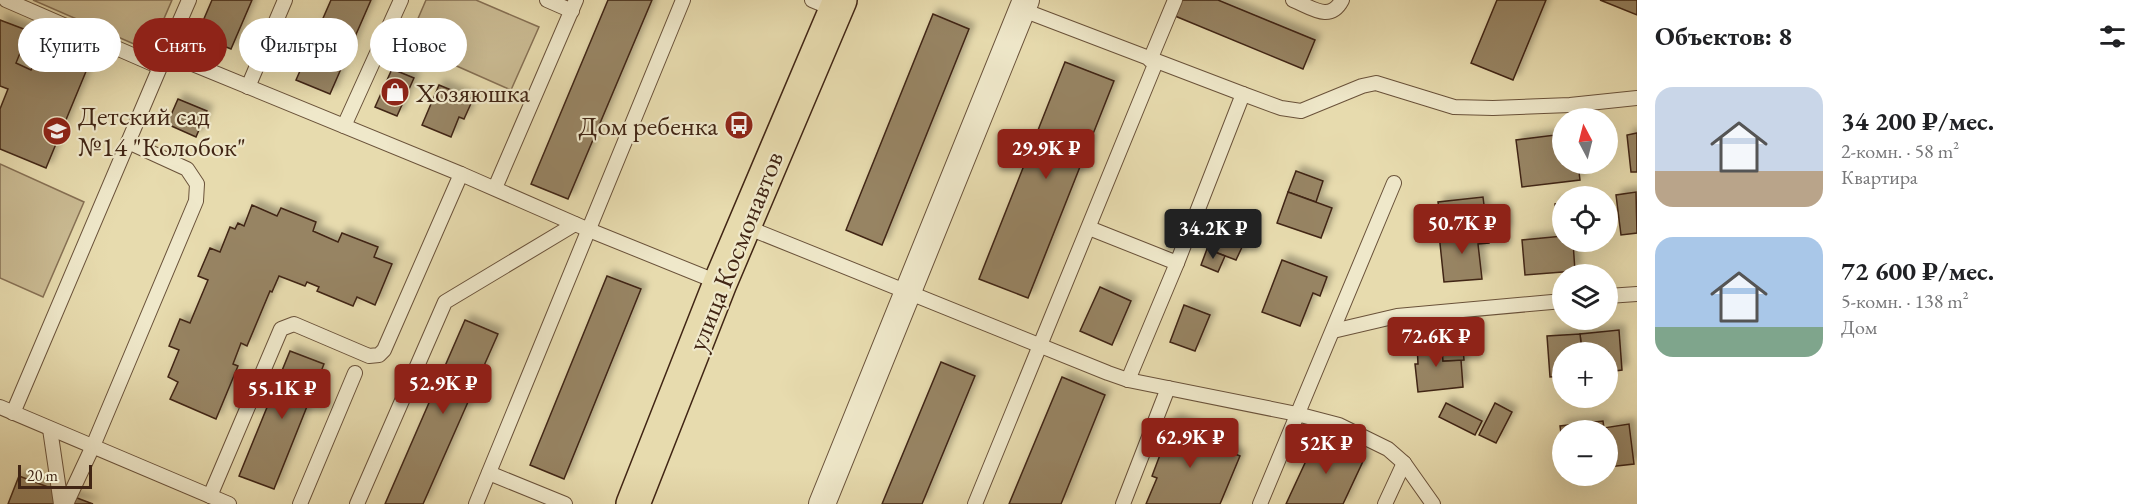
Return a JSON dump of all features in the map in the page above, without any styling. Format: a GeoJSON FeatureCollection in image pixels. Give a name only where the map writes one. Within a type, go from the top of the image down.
{"type":"FeatureCollection","features":[{"type":"Feature","properties":{"kind":"main road","name":"улица Космонавтов"},"geometry":{"type":"LineString","coordinates":[[633,504],[744,226],[829,3]]}},
{"type":"Feature","properties":{"kind":"street"},"geometry":{"type":"LineString","coordinates":[[822,504],[1024,5]]}},
{"type":"Feature","properties":{"kind":"lane"},"geometry":{"type":"LineString","coordinates":[[6,0],[133,55]]}},
{"type":"Feature","properties":{"kind":"lane"},"geometry":{"type":"LineString","coordinates":[[181,18],[189,0]]}},
{"type":"Feature","properties":{"kind":"lane"},"geometry":{"type":"LineString","coordinates":[[248,87],[285,0]]}},
{"type":"Feature","properties":{"kind":"lane"},"geometry":{"type":"LineString","coordinates":[[344,126],[400,0]]}},
{"type":"Feature","properties":{"kind":"lane"},"geometry":{"type":"LineString","coordinates":[[495,188],[574,5],[546,0]]}},
{"type":"Feature","properties":{"kind":"lane"},"geometry":{"type":"LineString","coordinates":[[476,504],[683,0]]}},
{"type":"Feature","properties":{"kind":"lane"},"geometry":{"type":"LineString","coordinates":[[975,504],[1089,228],[1175,0]]}},
{"type":"Feature","properties":{"kind":"lane"},"geometry":{"type":"LineString","coordinates":[[1293,0],[1330,13],[1336,10],[1342,0]]}},
{"type":"Feature","properties":{"kind":"lane"},"geometry":{"type":"LineString","coordinates":[[1024,5],[1153,61],[1281,108],[1301,111],[1362,86],[1376,83],[1454,107],[1570,105],[1637,98]]}},
{"type":"Feature","properties":{"kind":"lane"},"geometry":{"type":"LineString","coordinates":[[158,72],[6,410],[229,504]]}},
{"type":"Feature","properties":{"kind":"lane"},"geometry":{"type":"LineString","coordinates":[[212,72],[720,283]]}},
{"type":"Feature","properties":{"kind":"lane"},"geometry":{"type":"LineString","coordinates":[[1128,380],[1177,264],[1243,94]]}},
{"type":"Feature","properties":{"kind":"lane"},"geometry":{"type":"LineString","coordinates":[[66,504],[93,446],[196,201],[197,184],[188,169],[128,142]]}},
{"type":"Feature","properties":{"kind":"lane"},"geometry":{"type":"LineString","coordinates":[[210,496],[281,329],[294,324],[369,356],[379,354],[384,350],[460,174]]}},
{"type":"Feature","properties":{"kind":"lane"},"geometry":{"type":"LineString","coordinates":[[1260,504],[1394,183]]}},
{"type":"Feature","properties":{"kind":"lane"},"geometry":{"type":"LineString","coordinates":[[357,504],[445,302],[574,224]]}},
{"type":"Feature","properties":{"kind":"lane"},"geometry":{"type":"LineString","coordinates":[[744,226],[1128,380],[1339,425],[1388,449],[1404,463],[1433,504]]}},
{"type":"Feature","properties":{"kind":"lane"},"geometry":{"type":"LineString","coordinates":[[1089,228],[1177,264]]}},
{"type":"Feature","properties":{"kind":"lane"},"geometry":{"type":"LineString","coordinates":[[1618,295],[1637,294]]}},
{"type":"Feature","properties":{"kind":"lane"},"geometry":{"type":"LineString","coordinates":[[1333,331],[1397,316],[1552,301]]}},
{"type":"Feature","properties":{"kind":"lane"},"geometry":{"type":"LineString","coordinates":[[300,504],[355,374]]}},
{"type":"Feature","properties":{"kind":"lane"},"geometry":{"type":"LineString","coordinates":[[1123,504],[1168,388]]}},
{"type":"Feature","properties":{"kind":"lane"},"geometry":{"type":"LineString","coordinates":[[50,429],[60,504]]}},
{"type":"Feature","properties":{"kind":"lane"},"geometry":{"type":"LineString","coordinates":[[1385,504],[1404,463]]}},
{"type":"Feature","properties":{"kind":"lane"},"geometry":{"type":"LineString","coordinates":[[489,473],[565,504]]}},
{"type":"Feature","properties":{"kind":"shaded area"},"geometry":{"type":"Polygon","coordinates":[[[33,0],[172,0],[164,18],[133,18],[133,44],[121,38],[121,18],[74,18],[33,0]]]}},
{"type":"Feature","properties":{"kind":"shaded area"},"geometry":{"type":"Polygon","coordinates":[[[426,0],[476,0],[539,27],[511,90],[467,71],[467,18],[418,18],[426,0]]]}},
{"type":"Feature","properties":{"kind":"shaded area"},"geometry":{"type":"Polygon","coordinates":[[[0,164],[84,202],[43,297],[0,278],[0,164]]]}},
{"type":"Feature","properties":{"kind":"building"},"geometry":{"type":"Polygon","coordinates":[[[212,0],[252,0],[244,18],[239,18],[239,30],[231,49],[227,47],[227,18],[204,18],[212,0]]]}},
{"type":"Feature","properties":{"kind":"building"},"geometry":{"type":"Polygon","coordinates":[[[331,0],[371,0],[358,30],[358,18],[323,18],[331,0]]]}},
{"type":"Feature","properties":{"kind":"building"},"geometry":{"type":"Polygon","coordinates":[[[608,0],[652,0],[568,199],[531,184],[608,0]]]}},
{"type":"Feature","properties":{"kind":"building"},"geometry":{"type":"Polygon","coordinates":[[[1181,0],[1218,0],[1315,40],[1303,69],[1175,16],[1181,0]]]}},
{"type":"Feature","properties":{"kind":"building"},"geometry":{"type":"Polygon","coordinates":[[[1497,0],[1546,0],[1513,80],[1471,63],[1497,0]]]}},
{"type":"Feature","properties":{"kind":"building"},"geometry":{"type":"Polygon","coordinates":[[[1600,0],[1637,0],[1637,15],[1600,0]]]}},
{"type":"Feature","properties":{"kind":"building"},"geometry":{"type":"Polygon","coordinates":[[[933,14],[969,29],[882,245],[846,230],[933,14]]]}},
{"type":"Feature","properties":{"kind":"building"},"geometry":{"type":"Polygon","coordinates":[[[0,20],[18,27],[16,63],[18,72],[86,72],[46,168],[0,149],[0,109],[8,89],[0,86],[0,20]]]}},
{"type":"Feature","properties":{"kind":"building"},"geometry":{"type":"Polygon","coordinates":[[[1065,62],[1114,81],[1028,298],[979,279],[1065,62]]]}},
{"type":"Feature","properties":{"kind":"building"},"geometry":{"type":"Polygon","coordinates":[[[300,72],[340,72],[330,94],[296,80],[300,72]]]}},
{"type":"Feature","properties":{"kind":"building","name":"Хозяюшка"},"geometry":{"type":"Polygon","coordinates":[[[391,72],[399,72],[414,78],[397,116],[375,107],[391,72]]]}},
{"type":"Feature","properties":{"kind":"building"},"geometry":{"type":"Polygon","coordinates":[[[439,85],[473,99],[464,119],[459,117],[451,137],[422,125],[439,85]]]}},
{"type":"Feature","properties":{"kind":"building"},"geometry":{"type":"Polygon","coordinates":[[[178,99],[207,111],[196,137],[167,124],[178,99]]]}},
{"type":"Feature","properties":{"kind":"building"},"geometry":{"type":"Polygon","coordinates":[[[1637,133],[1637,172],[1631,172],[1627,135],[1637,133]]]}},
{"type":"Feature","properties":{"kind":"building"},"geometry":{"type":"Polygon","coordinates":[[[1552,135],[1552,174],[1579,174],[1580,180],[1522,187],[1516,140],[1552,135]]]}},
{"type":"Feature","properties":{"kind":"building"},"geometry":{"type":"Polygon","coordinates":[[[1296,171],[1323,181],[1316,202],[1288,192],[1296,171]]]}},
{"type":"Feature","properties":{"kind":"building"},"geometry":{"type":"Polygon","coordinates":[[[1288,192],[1332,208],[1321,238],[1277,223],[1288,192]]]}},
{"type":"Feature","properties":{"kind":"building"},"geometry":{"type":"Polygon","coordinates":[[[1636,192],[1637,233],[1621,235],[1618,195],[1636,192]]]}},
{"type":"Feature","properties":{"kind":"building"},"geometry":{"type":"Polygon","coordinates":[[[1483,197],[1487,228],[1442,233],[1438,202],[1483,197]]]}},
{"type":"Feature","properties":{"kind":"building"},"geometry":{"type":"Polygon","coordinates":[[[252,205],[277,216],[281,208],[316,222],[313,231],[338,242],[342,233],[378,247],[374,257],[392,264],[375,305],[357,297],[353,306],[317,291],[319,287],[307,282],[305,286],[279,276],[272,292],[270,291],[247,346],[241,343],[233,364],[238,366],[216,419],[170,399],[178,382],[168,377],[179,350],[169,346],[180,319],[190,323],[208,280],[198,276],[210,248],[220,252],[230,227],[235,229],[238,223],[244,226],[252,205]]]}},
{"type":"Feature","properties":{"kind":"building"},"geometry":{"type":"Polygon","coordinates":[[[1503,209],[1506,231],[1490,233],[1487,211],[1503,209]]]}},
{"type":"Feature","properties":{"kind":"building"},"geometry":{"type":"Polygon","coordinates":[[[1488,229],[1489,243],[1478,244],[1482,279],[1444,282],[1439,234],[1488,229]]]}},
{"type":"Feature","properties":{"kind":"building"},"geometry":{"type":"Polygon","coordinates":[[[1214,233],[1243,245],[1236,260],[1207,249],[1214,233]]]}},
{"type":"Feature","properties":{"kind":"building"},"geometry":{"type":"Polygon","coordinates":[[[1552,237],[1552,252],[1574,252],[1575,264],[1552,264],[1552,273],[1525,275],[1522,240],[1552,237]]]}},
{"type":"Feature","properties":{"kind":"building"},"geometry":{"type":"Polygon","coordinates":[[[1207,249],[1225,256],[1218,272],[1201,265],[1207,249]]]}},
{"type":"Feature","properties":{"kind":"building"},"geometry":{"type":"Polygon","coordinates":[[[1282,260],[1327,277],[1320,296],[1313,293],[1300,326],[1262,312],[1282,260]]]}},
{"type":"Feature","properties":{"kind":"building"},"geometry":{"type":"Polygon","coordinates":[[[607,276],[641,289],[564,479],[530,465],[607,276]]]}},
{"type":"Feature","properties":{"kind":"building"},"geometry":{"type":"Polygon","coordinates":[[[1100,287],[1131,301],[1112,345],[1080,331],[1100,287]]]}},
{"type":"Feature","properties":{"kind":"building"},"geometry":{"type":"Polygon","coordinates":[[[1184,305],[1210,315],[1195,351],[1170,342],[1184,305]]]}},
{"type":"Feature","properties":{"kind":"building"},"geometry":{"type":"Polygon","coordinates":[[[465,320],[498,334],[423,504],[385,504],[465,320]]]}},
{"type":"Feature","properties":{"kind":"building"},"geometry":{"type":"Polygon","coordinates":[[[1619,330],[1622,370],[1618,371],[1618,342],[1581,342],[1580,334],[1619,330]]]}},
{"type":"Feature","properties":{"kind":"building"},"geometry":{"type":"Polygon","coordinates":[[[1580,334],[1581,342],[1552,342],[1552,377],[1550,377],[1547,336],[1580,334]]]}},
{"type":"Feature","properties":{"kind":"building"},"geometry":{"type":"Polygon","coordinates":[[[1441,337],[1443,361],[1461,360],[1463,387],[1418,392],[1415,364],[1418,364],[1417,344],[1428,343],[1428,339],[1441,337]]]}},
{"type":"Feature","properties":{"kind":"building"},"geometry":{"type":"Polygon","coordinates":[[[1463,348],[1464,360],[1443,361],[1442,350],[1463,348]]]}},
{"type":"Feature","properties":{"kind":"building"},"geometry":{"type":"Polygon","coordinates":[[[290,351],[324,364],[274,489],[239,476],[290,351]]]}},
{"type":"Feature","properties":{"kind":"building"},"geometry":{"type":"Polygon","coordinates":[[[941,362],[975,376],[922,504],[882,504],[941,362]]]}},
{"type":"Feature","properties":{"kind":"building"},"geometry":{"type":"Polygon","coordinates":[[[1062,377],[1105,395],[1061,504],[1009,504],[1062,377]]]}},
{"type":"Feature","properties":{"kind":"building"},"geometry":{"type":"Polygon","coordinates":[[[1446,403],[1482,421],[1475,435],[1439,417],[1446,403]]]}},
{"type":"Feature","properties":{"kind":"building"},"geometry":{"type":"Polygon","coordinates":[[[1495,403],[1512,412],[1496,443],[1479,435],[1495,403]]]}},
{"type":"Feature","properties":{"kind":"building"},"geometry":{"type":"Polygon","coordinates":[[[1175,419],[1195,427],[1191,436],[1240,456],[1220,504],[1146,504],[1157,478],[1152,476],[1163,447],[1156,444],[1164,427],[1175,419]]]}},
{"type":"Feature","properties":{"kind":"building"},"geometry":{"type":"Polygon","coordinates":[[[1629,424],[1634,464],[1618,466],[1618,426],[1629,424]]]}},
{"type":"Feature","properties":{"kind":"building"},"geometry":{"type":"Polygon","coordinates":[[[1318,435],[1365,457],[1343,504],[1286,504],[1318,435]]]}},
{"type":"Feature","properties":{"kind":"building"},"geometry":{"type":"Polygon","coordinates":[[[19,476],[93,504],[8,504],[19,476]]]}},
{"type":"Feature","properties":{"kind":"place","name":"Хозяюшка"},"geometry":{"type":"Point","coordinates":[395,92]}},
{"type":"Feature","properties":{"kind":"place","name":"Дом ребенка"},"geometry":{"type":"Point","coordinates":[739,125]}},
{"type":"Feature","properties":{"kind":"place","name":"Детский сад №14 \"Колобок\""},"geometry":{"type":"Point","coordinates":[57,131]}}]}
